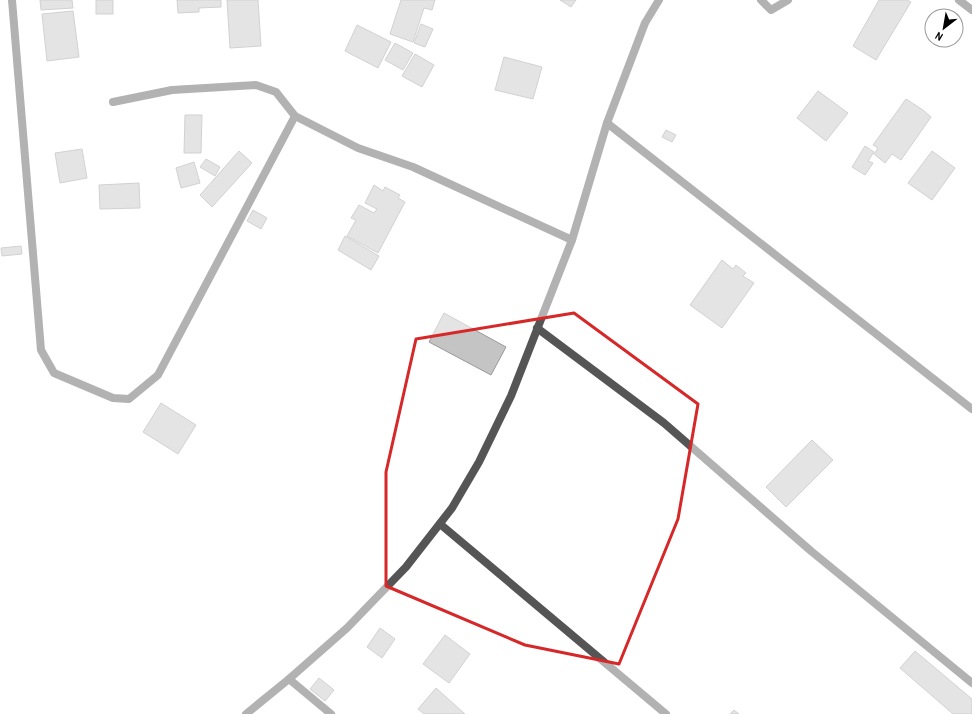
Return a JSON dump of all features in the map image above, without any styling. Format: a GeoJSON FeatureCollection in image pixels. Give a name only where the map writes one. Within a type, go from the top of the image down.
{"type":"FeatureCollection","features":[{"type":"Feature","properties":{"kind":"street"},"geometry":{"type":"LineString","coordinates":[[12,0],[41,350],[54,374],[114,398],[129,399],[158,375],[296,116]]}},
{"type":"Feature","properties":{"kind":"street"},"geometry":{"type":"LineString","coordinates":[[246,714],[290,679],[347,628],[406,567],[452,508],[479,462],[511,396],[538,328],[572,240],[607,123],[645,23],[659,0]]}},
{"type":"Feature","properties":{"kind":"street"},"geometry":{"type":"LineString","coordinates":[[761,0],[771,10],[788,0]]}},
{"type":"Feature","properties":{"kind":"street"},"geometry":{"type":"LineString","coordinates":[[959,0],[972,10]]}},
{"type":"Feature","properties":{"kind":"street"},"geometry":{"type":"LineString","coordinates":[[113,102],[172,90],[256,85],[276,92],[296,116],[358,148],[413,167],[572,240]]}},
{"type":"Feature","properties":{"kind":"street"},"geometry":{"type":"LineString","coordinates":[[607,123],[972,409]]}},
{"type":"Feature","properties":{"kind":"street"},"geometry":{"type":"LineString","coordinates":[[538,328],[664,423],[811,551],[972,683]]}},
{"type":"Feature","properties":{"kind":"street"},"geometry":{"type":"LineString","coordinates":[[440,524],[666,714]]}},
{"type":"Feature","properties":{"kind":"street"},"geometry":{"type":"LineString","coordinates":[[290,679],[331,714]]}},
{"type":"Feature","properties":{"kind":"highlighted area"},"geometry":{"type":"Polygon","coordinates":[[[574,313],[698,404],[678,519],[619,664],[525,645],[386,586],[386,472],[416,339],[574,313]]]}},
{"type":"Feature","properties":{"kind":"building"},"geometry":{"type":"Polygon","coordinates":[[[40,0],[72,0],[73,8],[41,10],[40,0]]]}},
{"type":"Feature","properties":{"kind":"building"},"geometry":{"type":"Polygon","coordinates":[[[96,0],[113,0],[113,14],[96,14],[96,0]]]}},
{"type":"Feature","properties":{"kind":"building"},"geometry":{"type":"Polygon","coordinates":[[[177,0],[221,0],[221,7],[199,8],[199,12],[178,13],[177,0]]]}},
{"type":"Feature","properties":{"kind":"building"},"geometry":{"type":"Polygon","coordinates":[[[227,0],[258,0],[261,46],[230,48],[227,0]]]}},
{"type":"Feature","properties":{"kind":"building"},"geometry":{"type":"Polygon","coordinates":[[[401,0],[435,0],[432,10],[424,8],[413,42],[390,34],[401,0]]]}},
{"type":"Feature","properties":{"kind":"building"},"geometry":{"type":"Polygon","coordinates":[[[560,0],[576,0],[571,7],[560,0]]]}},
{"type":"Feature","properties":{"kind":"building"},"geometry":{"type":"Polygon","coordinates":[[[879,0],[907,0],[911,2],[876,60],[853,46],[879,0]]]}},
{"type":"Feature","properties":{"kind":"building"},"geometry":{"type":"Polygon","coordinates":[[[73,11],[79,57],[47,61],[42,14],[73,11]]]}},
{"type":"Feature","properties":{"kind":"building"},"geometry":{"type":"Polygon","coordinates":[[[421,24],[433,29],[425,47],[414,43],[421,24]]]}},
{"type":"Feature","properties":{"kind":"building"},"geometry":{"type":"Polygon","coordinates":[[[357,25],[391,42],[378,68],[345,51],[357,25]]]}},
{"type":"Feature","properties":{"kind":"building"},"geometry":{"type":"Polygon","coordinates":[[[395,43],[413,53],[403,70],[385,60],[395,43]]]}},
{"type":"Feature","properties":{"kind":"building"},"geometry":{"type":"Polygon","coordinates":[[[415,54],[434,65],[422,87],[402,76],[415,54]]]}},
{"type":"Feature","properties":{"kind":"building"},"geometry":{"type":"Polygon","coordinates":[[[504,57],[542,67],[533,99],[495,90],[504,57]]]}},
{"type":"Feature","properties":{"kind":"building"},"geometry":{"type":"Polygon","coordinates":[[[818,91],[848,113],[826,141],[797,118],[818,91]]]}},
{"type":"Feature","properties":{"kind":"building"},"geometry":{"type":"Polygon","coordinates":[[[906,99],[931,117],[901,160],[892,154],[885,163],[874,154],[878,148],[873,145],[906,99]]]}},
{"type":"Feature","properties":{"kind":"building"},"geometry":{"type":"Polygon","coordinates":[[[185,115],[202,115],[201,153],[184,153],[185,115]]]}},
{"type":"Feature","properties":{"kind":"building"},"geometry":{"type":"Polygon","coordinates":[[[666,130],[676,135],[672,142],[662,137],[666,130]]]}},
{"type":"Feature","properties":{"kind":"building"},"geometry":{"type":"Polygon","coordinates":[[[865,146],[874,152],[868,161],[873,163],[865,175],[852,167],[865,146]]]}},
{"type":"Feature","properties":{"kind":"building"},"geometry":{"type":"Polygon","coordinates":[[[82,149],[87,178],[60,183],[55,153],[82,149]]]}},
{"type":"Feature","properties":{"kind":"building"},"geometry":{"type":"Polygon","coordinates":[[[239,151],[252,163],[212,207],[200,195],[239,151]]]}},
{"type":"Feature","properties":{"kind":"building"},"geometry":{"type":"Polygon","coordinates":[[[932,151],[955,168],[932,200],[908,183],[932,151]]]}},
{"type":"Feature","properties":{"kind":"building"},"geometry":{"type":"Polygon","coordinates":[[[206,159],[220,167],[215,176],[200,167],[206,159]]]}},
{"type":"Feature","properties":{"kind":"building"},"geometry":{"type":"Polygon","coordinates":[[[194,162],[200,183],[181,188],[176,168],[194,162]]]}},
{"type":"Feature","properties":{"kind":"building"},"geometry":{"type":"Polygon","coordinates":[[[139,183],[140,208],[100,209],[99,185],[139,183]]]}},
{"type":"Feature","properties":{"kind":"building"},"geometry":{"type":"Polygon","coordinates":[[[374,185],[383,191],[385,187],[400,195],[398,198],[405,202],[378,253],[347,236],[356,220],[351,218],[359,205],[374,213],[377,209],[365,203],[374,185]]]}},
{"type":"Feature","properties":{"kind":"building"},"geometry":{"type":"Polygon","coordinates":[[[253,210],[267,218],[261,229],[247,221],[253,210]]]}},
{"type":"Feature","properties":{"kind":"building"},"geometry":{"type":"Polygon","coordinates":[[[345,236],[379,256],[371,270],[338,250],[345,236]]]}},
{"type":"Feature","properties":{"kind":"building"},"geometry":{"type":"Polygon","coordinates":[[[21,246],[22,254],[2,256],[1,248],[21,246]]]}},
{"type":"Feature","properties":{"kind":"building"},"geometry":{"type":"Polygon","coordinates":[[[722,260],[733,269],[736,265],[746,273],[743,276],[754,283],[722,328],[690,305],[722,260]]]}},
{"type":"Feature","properties":{"kind":"building"},"geometry":{"type":"Polygon","coordinates":[[[444,313],[506,347],[491,375],[429,342],[444,313]]]}},
{"type":"Feature","properties":{"kind":"building"},"geometry":{"type":"Polygon","coordinates":[[[161,403],[196,425],[178,454],[143,432],[161,403]]]}},
{"type":"Feature","properties":{"kind":"building"},"geometry":{"type":"Polygon","coordinates":[[[812,440],[833,460],[786,507],[766,487],[812,440]]]}},
{"type":"Feature","properties":{"kind":"building"},"geometry":{"type":"Polygon","coordinates":[[[380,628],[395,639],[382,658],[367,647],[380,628]]]}},
{"type":"Feature","properties":{"kind":"building"},"geometry":{"type":"Polygon","coordinates":[[[445,635],[470,654],[449,683],[423,664],[445,635]]]}},
{"type":"Feature","properties":{"kind":"building"},"geometry":{"type":"Polygon","coordinates":[[[915,651],[972,699],[972,714],[953,714],[900,668],[915,651]]]}},
{"type":"Feature","properties":{"kind":"building"},"geometry":{"type":"Polygon","coordinates":[[[319,678],[334,690],[325,701],[310,689],[319,678]]]}},
{"type":"Feature","properties":{"kind":"building"},"geometry":{"type":"Polygon","coordinates":[[[436,688],[465,714],[424,714],[418,709],[436,688]]]}},
{"type":"Feature","properties":{"kind":"building"},"geometry":{"type":"Polygon","coordinates":[[[734,710],[739,714],[730,714],[734,710]]]}}]}
